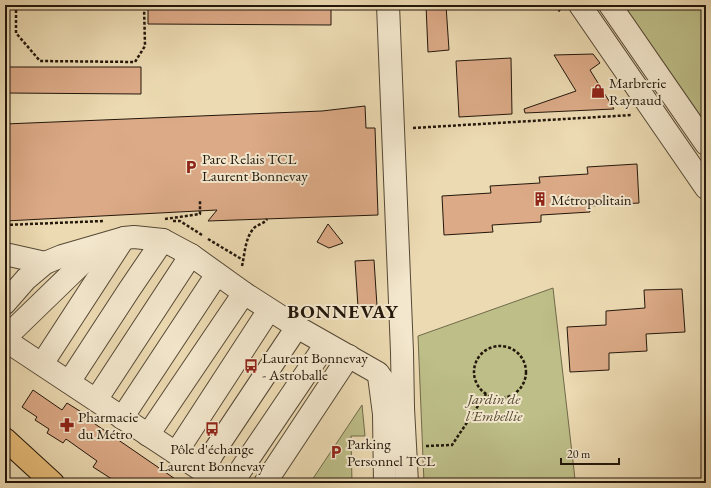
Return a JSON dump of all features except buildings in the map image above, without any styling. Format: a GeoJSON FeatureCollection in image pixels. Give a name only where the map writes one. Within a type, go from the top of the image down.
{"type":"FeatureCollection","features":[{"type":"Feature","properties":{"kind":"highway"},"geometry":{"type":"LineString","coordinates":[[5,439],[53,483]]}},
{"type":"Feature","properties":{"kind":"street"},"geometry":{"type":"LineString","coordinates":[[388,5],[402,352],[402,408],[407,483]]}},
{"type":"Feature","properties":{"kind":"street"},"geometry":{"type":"LineString","coordinates":[[580,5],[706,188]]}},
{"type":"Feature","properties":{"kind":"street"},"geometry":{"type":"LineString","coordinates":[[610,5],[706,144]]}},
{"type":"Feature","properties":{"kind":"street"},"geometry":{"type":"LineString","coordinates":[[163,227],[192,255],[269,310],[296,327],[378,373],[402,408]]}},
{"type":"Feature","properties":{"kind":"street"},"geometry":{"type":"LineString","coordinates":[[5,303],[26,279],[45,263],[62,256],[124,238],[134,237],[163,227]]}},
{"type":"Feature","properties":{"kind":"street"},"geometry":{"type":"LineString","coordinates":[[69,382],[129,290],[163,227]]}},
{"type":"Feature","properties":{"kind":"street"},"geometry":{"type":"LineString","coordinates":[[42,364],[124,238]]}},
{"type":"Feature","properties":{"kind":"street"},"geometry":{"type":"LineString","coordinates":[[102,244],[5,339],[221,483]]}},
{"type":"Feature","properties":{"kind":"street"},"geometry":{"type":"LineString","coordinates":[[5,254],[45,263]]}},
{"type":"Feature","properties":{"kind":"street"},"geometry":{"type":"LineString","coordinates":[[96,400],[192,255]]}},
{"type":"Feature","properties":{"kind":"street"},"geometry":{"type":"LineString","coordinates":[[122,418],[217,274]]}},
{"type":"Feature","properties":{"kind":"street"},"geometry":{"type":"LineString","coordinates":[[148,435],[244,292]]}},
{"type":"Feature","properties":{"kind":"street"},"geometry":{"type":"LineString","coordinates":[[176,453],[269,310]]}},
{"type":"Feature","properties":{"kind":"street"},"geometry":{"type":"LineString","coordinates":[[203,471],[213,453],[296,327]]}},
{"type":"Feature","properties":{"kind":"street"},"geometry":{"type":"LineString","coordinates":[[232,483],[326,344]]}},
{"type":"Feature","properties":{"kind":"street"},"geometry":{"type":"LineString","coordinates":[[265,483],[349,356]]}},
{"type":"Feature","properties":{"kind":"street"},"geometry":{"type":"LineString","coordinates":[[378,373],[384,414],[385,483]]}},
{"type":"Feature","properties":{"kind":"path"},"geometry":{"type":"LineString","coordinates":[[16,5],[16,33],[40,61],[135,62],[145,46],[144,5]]}},
{"type":"Feature","properties":{"kind":"path"},"geometry":{"type":"LineString","coordinates":[[393,130],[654,113]]}},
{"type":"Feature","properties":{"kind":"path"},"geometry":{"type":"LineString","coordinates":[[163,227],[166,218],[200,214],[200,201]]}},
{"type":"Feature","properties":{"kind":"path"},"geometry":{"type":"LineString","coordinates":[[242,267],[247,237],[255,226],[266,222],[267,219]]}},
{"type":"Feature","properties":{"kind":"path"},"geometry":{"type":"LineString","coordinates":[[5,225],[108,220]]}},
{"type":"Feature","properties":{"kind":"path"},"geometry":{"type":"LineString","coordinates":[[163,227],[180,221],[243,260]]}},
{"type":"Feature","properties":{"kind":"path"},"geometry":{"type":"LineString","coordinates":[[503,345],[511,347],[519,352],[527,367],[527,376],[519,391],[511,396],[503,398],[494,398],[486,394],[479,388],[475,380],[475,363],[479,355],[486,349],[503,345]]}},
{"type":"Feature","properties":{"kind":"path"},"geometry":{"type":"LineString","coordinates":[[423,446],[452,445],[486,394]]}},
{"type":"Feature","properties":{"kind":"green space"},"geometry":{"type":"Polygon","coordinates":[[[601,5],[706,5],[706,158],[601,5]]]}},
{"type":"Feature","properties":{"kind":"green space","name":"Jardin de l'Embellie"},"geometry":{"type":"Polygon","coordinates":[[[553,288],[575,479],[538,483],[424,483],[418,336],[553,288]]]}},
{"type":"Feature","properties":{"kind":"green space"},"geometry":{"type":"Polygon","coordinates":[[[362,405],[365,436],[351,436],[352,483],[310,483],[362,405]]]}},
{"type":"Feature","properties":{"kind":"place","name":"Marbrerie Raynaud"},"geometry":{"type":"Point","coordinates":[598,91]}},
{"type":"Feature","properties":{"kind":"place","name":"Parc Relais TCL Laurent Bonnevay"},"geometry":{"type":"Point","coordinates":[191,167]}},
{"type":"Feature","properties":{"kind":"place","name":"Métropolitain"},"geometry":{"type":"Point","coordinates":[540,199]}},
{"type":"Feature","properties":{"kind":"place","name":"Laurent Bonnevay - Astroballe"},"geometry":{"type":"Point","coordinates":[251,366]}},
{"type":"Feature","properties":{"kind":"place","name":"Pharmacie du Métro"},"geometry":{"type":"Point","coordinates":[67,425]}},
{"type":"Feature","properties":{"kind":"place","name":"Pôle d'échange Laurent Bonnevay"},"geometry":{"type":"Point","coordinates":[212,429]}},
{"type":"Feature","properties":{"kind":"place","name":"Parking Personnel TCL"},"geometry":{"type":"Point","coordinates":[336,452]}},
{"type":"Feature","properties":{"kind":"district","name":"BONNEVAY"},"geometry":{"type":"Point","coordinates":[343,311]}}]}
